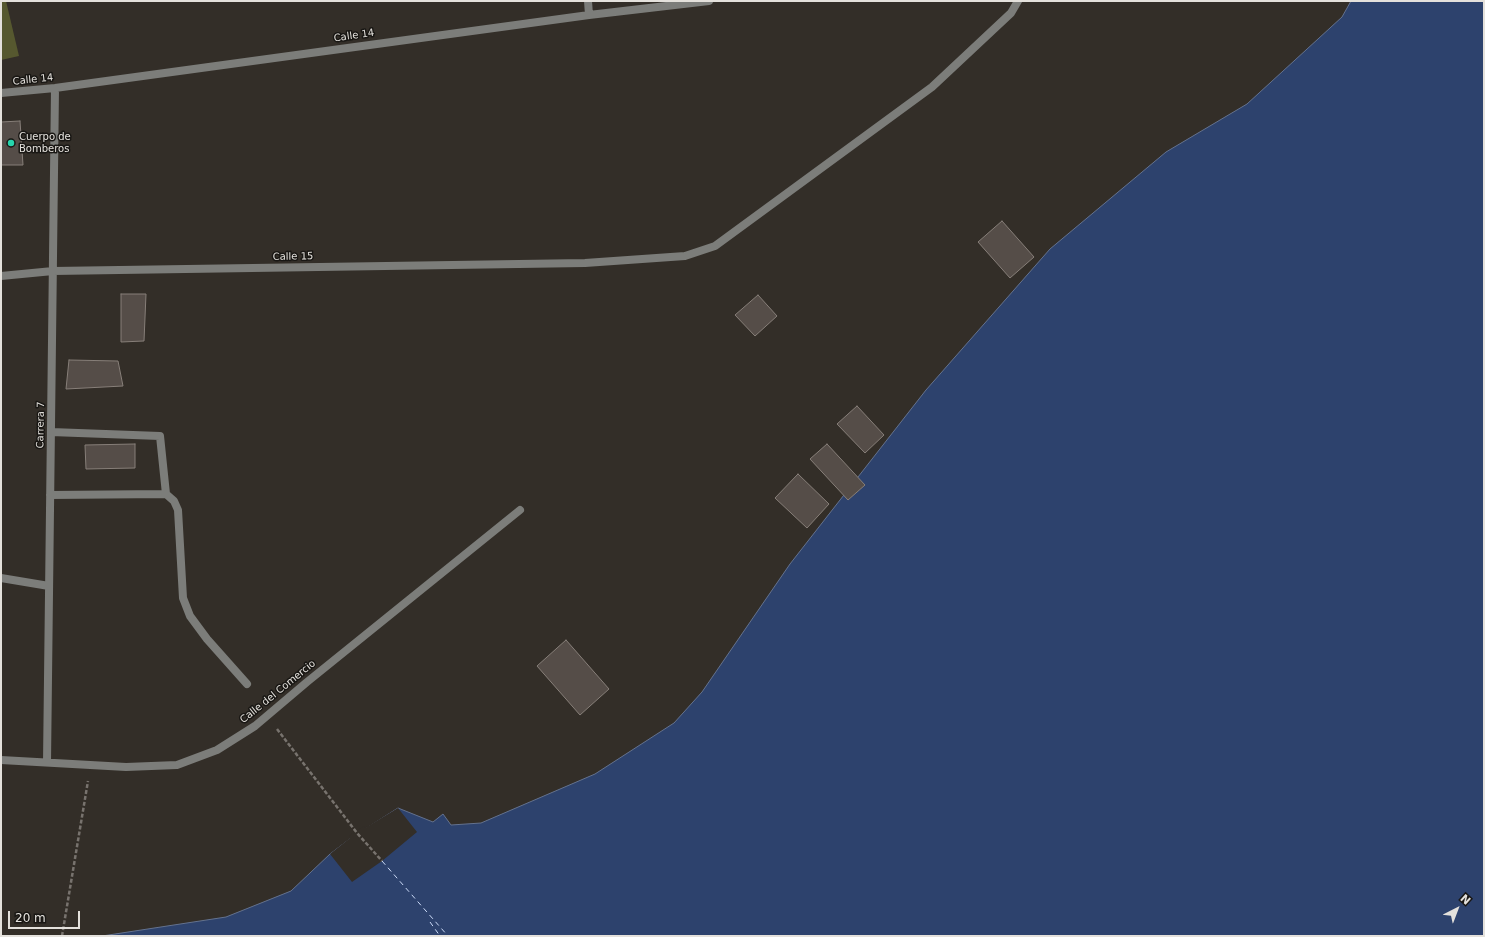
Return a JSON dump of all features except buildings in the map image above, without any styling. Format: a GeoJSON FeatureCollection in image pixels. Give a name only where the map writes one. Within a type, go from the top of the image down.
{"type":"FeatureCollection","features":[{"type":"Feature","properties":{"kind":"street"},"geometry":{"type":"LineString","coordinates":[[588,1],[589,15]]}},
{"type":"Feature","properties":{"kind":"street","name":"Calle 14"},"geometry":{"type":"LineString","coordinates":[[1,93],[55,88],[589,15],[709,1]]}},
{"type":"Feature","properties":{"kind":"street","name":"Calle 15"},"geometry":{"type":"LineString","coordinates":[[1,276],[53,271],[585,263],[685,256],[715,246],[932,87],[1011,13],[1018,1]]}},
{"type":"Feature","properties":{"kind":"street","name":"Carrera 7"},"geometry":{"type":"LineString","coordinates":[[47,762],[55,88]]}},
{"type":"Feature","properties":{"kind":"street"},"geometry":{"type":"LineString","coordinates":[[51,432],[160,436],[166,494]]}},
{"type":"Feature","properties":{"kind":"street"},"geometry":{"type":"LineString","coordinates":[[50,495],[166,494],[174,501],[178,510],[183,598],[190,616],[207,639],[247,684]]}},
{"type":"Feature","properties":{"kind":"street","name":"Calle del Comercio"},"geometry":{"type":"LineString","coordinates":[[1,760],[126,767],[177,765],[217,750],[255,726],[520,510]]}},
{"type":"Feature","properties":{"kind":"street"},"geometry":{"type":"LineString","coordinates":[[1,578],[49,586]]}},
{"type":"Feature","properties":{"kind":"path"},"geometry":{"type":"LineString","coordinates":[[267,716],[357,833],[382,861]]}},
{"type":"Feature","properties":{"kind":"path"},"geometry":{"type":"LineString","coordinates":[[62,936],[87,785]]}},
{"type":"Feature","properties":{"kind":"green space"},"geometry":{"type":"Polygon","coordinates":[[[1,1],[6,1],[19,56],[1,60],[1,1]]]}},
{"type":"Feature","properties":{"kind":"water"},"geometry":{"type":"Polygon","coordinates":[[[1351,1],[1484,1],[1484,936],[102,936],[226,917],[291,891],[330,854],[351,838],[398,808],[433,822],[443,814],[451,825],[481,823],[595,774],[674,723],[702,692],[790,564],[926,390],[1050,249],[1166,152],[1247,104],[1342,17],[1351,1]]]}},
{"type":"Feature","properties":{"kind":"pier"},"geometry":{"type":"Polygon","coordinates":[[[398,808],[417,832],[382,861],[352,882],[330,854],[350,838],[349,836],[356,831],[364,826],[365,828],[398,808]]]}},
{"type":"Feature","properties":{"kind":"ferry route"},"geometry":{"type":"LineString","coordinates":[[382,861],[448,936]]}},
{"type":"Feature","properties":{"kind":"ferry route"},"geometry":{"type":"LineString","coordinates":[[430,922],[440,936]]}},
{"type":"Feature","properties":{"kind":"place","name":"Cuerpo de Bomberos"},"geometry":{"type":"Point","coordinates":[11,143]}}]}
